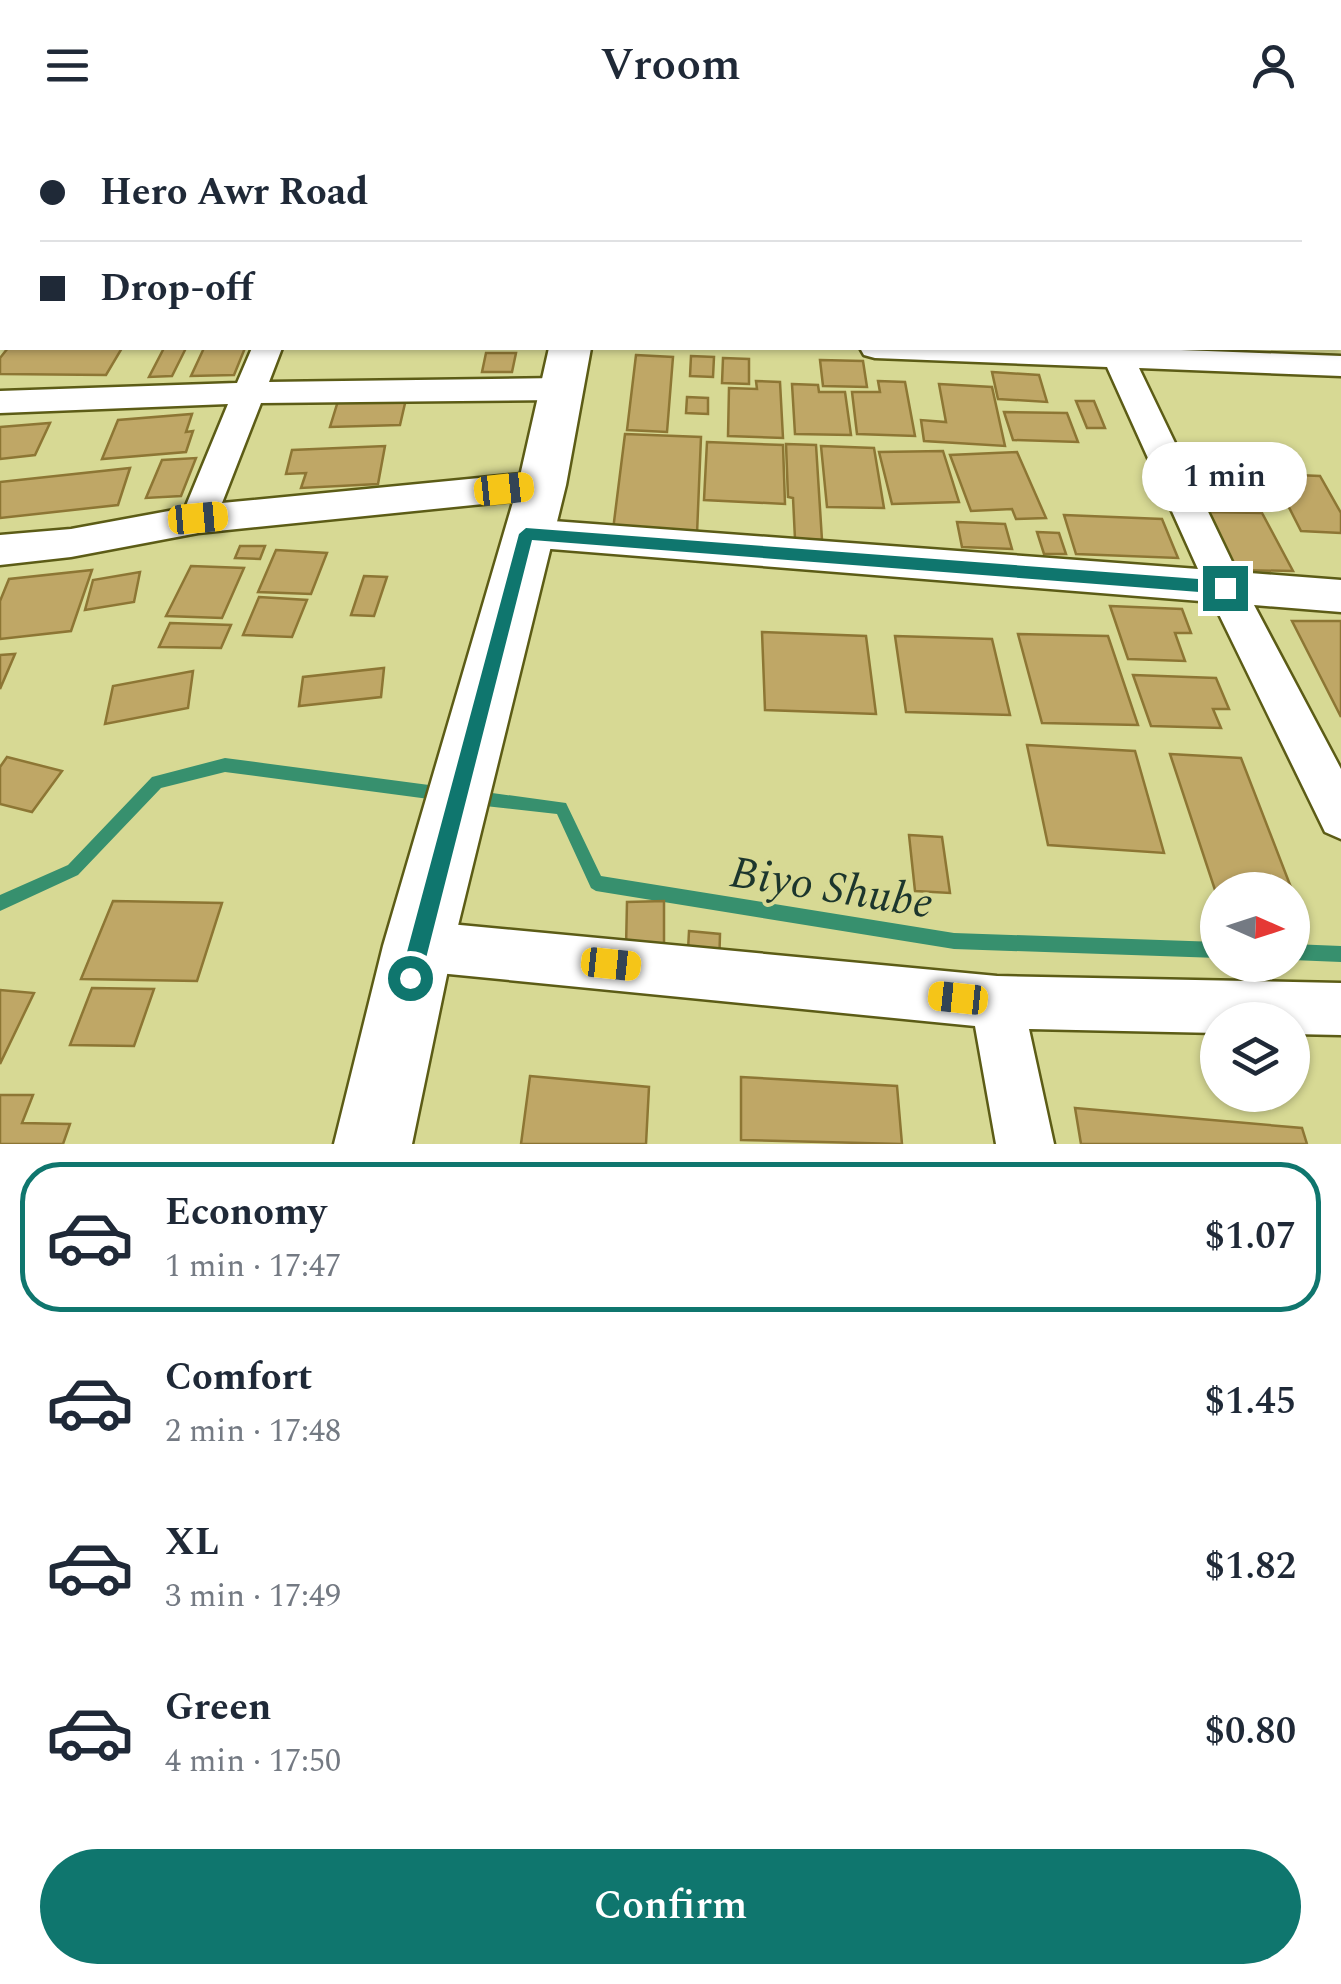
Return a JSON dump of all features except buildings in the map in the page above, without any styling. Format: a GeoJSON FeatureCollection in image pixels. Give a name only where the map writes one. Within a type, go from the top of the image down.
{"type":"FeatureCollection","features":[{"type":"Feature","properties":{"kind":"main road"},"geometry":{"type":"LineString","coordinates":[[374,1144],[418,946],[534,510],[564,368]]}},
{"type":"Feature","properties":{"kind":"street"},"geometry":{"type":"LineString","coordinates":[[198,518],[266,350]]}},
{"type":"Feature","properties":{"kind":"street"},"geometry":{"type":"LineString","coordinates":[[972,350],[1341,363]]}},
{"type":"Feature","properties":{"kind":"street"},"geometry":{"type":"LineString","coordinates":[[1117,353],[1225,588],[1341,816]]}},
{"type":"Feature","properties":{"kind":"street"},"geometry":{"type":"LineString","coordinates":[[0,402],[249,393],[564,368]]}},
{"type":"Feature","properties":{"kind":"street"},"geometry":{"type":"LineString","coordinates":[[0,550],[71,543],[198,518],[534,510],[1225,588],[1341,596]]}},
{"type":"Feature","properties":{"kind":"street"},"geometry":{"type":"LineString","coordinates":[[418,946],[996,1002],[1341,1008]]}},
{"type":"Feature","properties":{"kind":"street"},"geometry":{"type":"LineString","coordinates":[[996,1002],[1025,1144]]}},
{"type":"Feature","properties":{"kind":"waterway","name":"Biyo Shube"},"geometry":{"type":"LineString","coordinates":[[0,903],[73,870],[157,782],[225,765],[429,792]]}},
{"type":"Feature","properties":{"kind":"waterway","name":"Biyo Shube"},"geometry":{"type":"LineString","coordinates":[[485,799],[561,808],[596,883],[954,941],[1200,949]]}},
{"type":"Feature","properties":{"kind":"waterway","name":"Biyo Shube"},"geometry":{"type":"LineString","coordinates":[[1310,953],[1341,954]]}},
{"type":"Feature","properties":{"kind":"route"},"geometry":{"type":"LineString","coordinates":[[410,978],[526,534],[1225,588]]}}]}
